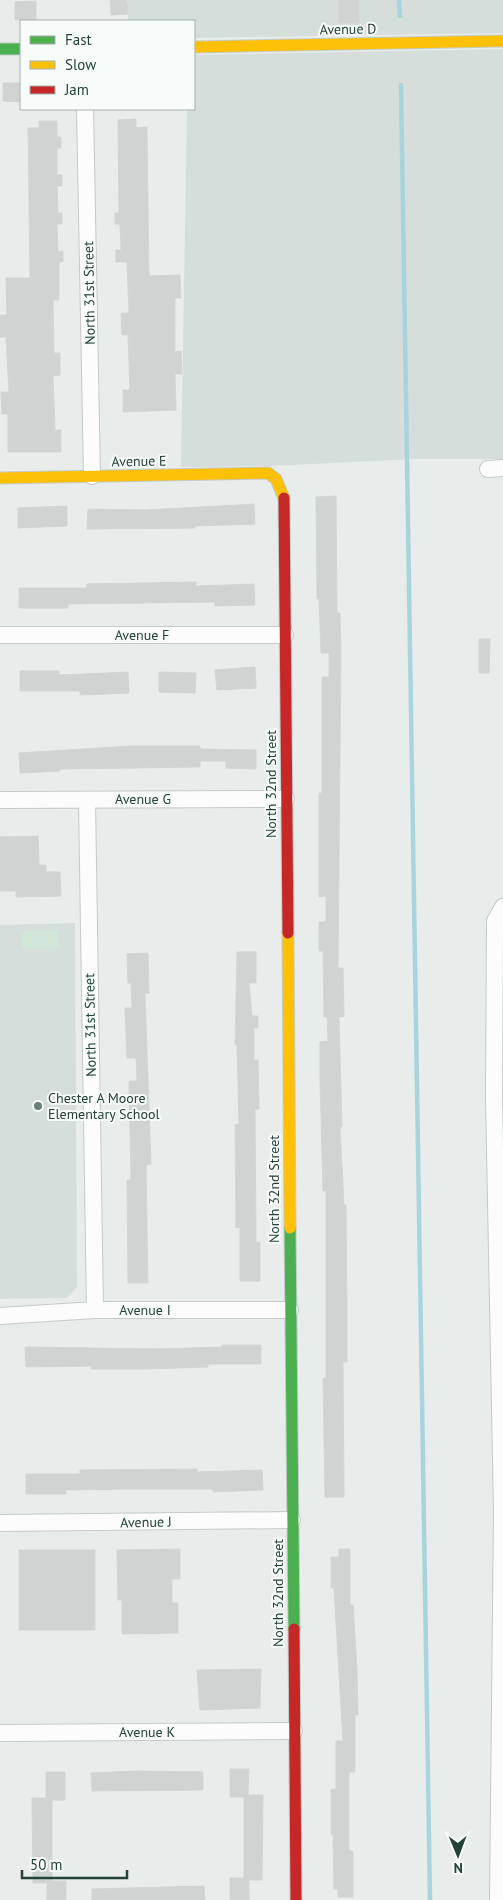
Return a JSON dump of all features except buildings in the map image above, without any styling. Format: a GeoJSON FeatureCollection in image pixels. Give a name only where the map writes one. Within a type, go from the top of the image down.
{"type":"FeatureCollection","features":[{"type":"Feature","properties":{"kind":"street","name":"Avenue D"},"geometry":{"type":"LineString","coordinates":[[195,46],[503,41]]}},
{"type":"Feature","properties":{"kind":"street"},"geometry":{"type":"LineString","coordinates":[[0,49],[20,49]]}},
{"type":"Feature","properties":{"kind":"street","name":"North 31st Street"},"geometry":{"type":"LineString","coordinates":[[85,110],[92,476]]}},
{"type":"Feature","properties":{"kind":"street","name":"Avenue E"},"geometry":{"type":"LineString","coordinates":[[0,478],[268,473],[276,479]]}},
{"type":"Feature","properties":{"kind":"street","name":"North 32nd Street"},"geometry":{"type":"LineString","coordinates":[[276,479],[284,494],[296,1900]]}},
{"type":"Feature","properties":{"kind":"street","name":"Avenue F"},"geometry":{"type":"LineString","coordinates":[[0,635],[285,635]]}},
{"type":"Feature","properties":{"kind":"street","name":"Avenue G"},"geometry":{"type":"LineString","coordinates":[[0,800],[286,799]]}},
{"type":"Feature","properties":{"kind":"street","name":"North 31st Street"},"geometry":{"type":"LineString","coordinates":[[87,800],[95,1310]]}},
{"type":"Feature","properties":{"kind":"street"},"geometry":{"type":"LineString","coordinates":[[498,1900],[503,1511],[495,920],[503,906]]}},
{"type":"Feature","properties":{"kind":"street","name":"Avenue I"},"geometry":{"type":"LineString","coordinates":[[0,1316],[95,1310],[290,1310]]}},
{"type":"Feature","properties":{"kind":"street","name":"Avenue J"},"geometry":{"type":"LineString","coordinates":[[0,1523],[292,1520]]}},
{"type":"Feature","properties":{"kind":"street","name":"Avenue K"},"geometry":{"type":"LineString","coordinates":[[0,1733],[294,1731]]}},
{"type":"Feature","properties":{"kind":"shaded area"},"geometry":{"type":"Polygon","coordinates":[[[128,0],[503,0],[503,33],[195,38],[195,20],[128,20],[128,0]]]}},
{"type":"Feature","properties":{"kind":"shaded area"},"geometry":{"type":"Polygon","coordinates":[[[503,49],[503,459],[415,459],[271,466],[181,467],[187,110],[195,110],[195,55],[503,49]]]}},
{"type":"Feature","properties":{"kind":"shaded area","name":"Chester A Moore Elementary School"},"geometry":{"type":"Polygon","coordinates":[[[75,923],[77,1287],[67,1298],[0,1299],[0,925],[75,923]]]}},
{"type":"Feature","properties":{"kind":"green space"},"geometry":{"type":"Polygon","coordinates":[[[59,930],[59,949],[22,949],[21,931],[59,930]]]}},
{"type":"Feature","properties":{"kind":"waterway"},"geometry":{"type":"LineString","coordinates":[[399,0],[400,16]]}},
{"type":"Feature","properties":{"kind":"waterway"},"geometry":{"type":"LineString","coordinates":[[401,85],[430,1900]]}},
{"type":"Feature","properties":{"kind":"traffic: fast"},"geometry":{"type":"LineString","coordinates":[[0,49],[20,49]]}},
{"type":"Feature","properties":{"kind":"traffic: fast"},"geometry":{"type":"LineString","coordinates":[[290,1228],[294,1629]]}},
{"type":"Feature","properties":{"kind":"traffic: slow"},"geometry":{"type":"LineString","coordinates":[[195,47],[503,41]]}},
{"type":"Feature","properties":{"kind":"traffic: slow"},"geometry":{"type":"LineString","coordinates":[[0,478],[268,473],[276,479],[284,498]]}},
{"type":"Feature","properties":{"kind":"traffic: slow"},"geometry":{"type":"LineString","coordinates":[[288,933],[290,1228]]}},
{"type":"Feature","properties":{"kind":"traffic: jam"},"geometry":{"type":"LineString","coordinates":[[284,498],[288,933]]}},
{"type":"Feature","properties":{"kind":"traffic: jam"},"geometry":{"type":"LineString","coordinates":[[294,1629],[296,1900]]}},
{"type":"Feature","properties":{"kind":"place","name":"Chester A Moore Elementary School"},"geometry":{"type":"Point","coordinates":[38,1106]}}]}
